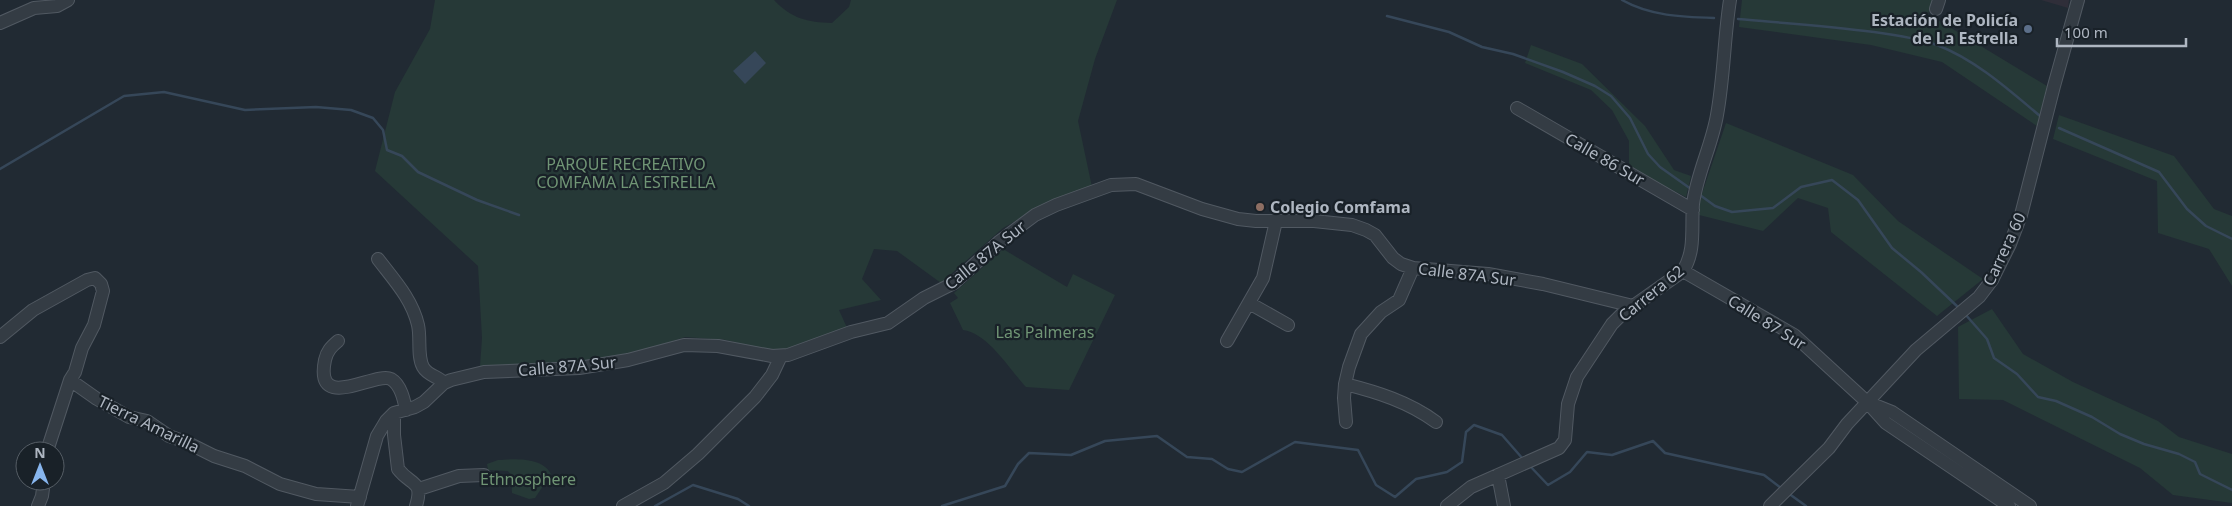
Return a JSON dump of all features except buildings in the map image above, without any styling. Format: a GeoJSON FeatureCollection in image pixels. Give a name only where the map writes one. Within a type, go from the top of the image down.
{"type":"FeatureCollection","features":[{"type":"Feature","properties":{"kind":"street"},"geometry":{"type":"LineString","coordinates":[[0,23],[34,8],[57,6],[68,0]]}},
{"type":"Feature","properties":{"kind":"street","name":"Carrera 62"},"geometry":{"type":"LineString","coordinates":[[1447,506],[1471,487],[1559,448],[1566,440],[1568,404],[1577,377],[1612,324],[1633,306],[1683,271],[1692,248],[1697,185],[1717,114],[1730,0]]}},
{"type":"Feature","properties":{"kind":"street","name":"Carrera 60"},"geometry":{"type":"LineString","coordinates":[[1770,506],[1829,448],[1867,402],[1916,350],[1970,304],[1984,291],[1992,280],[2021,215],[2078,0]]}},
{"type":"Feature","properties":{"kind":"street","name":"Calle 86 Sur"},"geometry":{"type":"LineString","coordinates":[[1516,108],[1694,204]]}},
{"type":"Feature","properties":{"kind":"street","name":"Calle 87A Sur"},"geometry":{"type":"LineString","coordinates":[[400,412],[424,402],[444,383],[462,376],[484,372],[551,370],[603,364],[628,360],[684,345],[718,346],[762,355],[781,356],[851,332],[888,323],[924,298],[954,283],[1000,241],[1035,215],[1056,205],[1111,186],[1136,184],[1238,219],[1336,222],[1366,230],[1375,235],[1393,258],[1401,264],[1413,268],[1488,274],[1543,284],[1633,306]]}},
{"type":"Feature","properties":{"kind":"street"},"geometry":{"type":"LineString","coordinates":[[1227,341],[1266,268],[1276,221]]}},
{"type":"Feature","properties":{"kind":"street"},"geometry":{"type":"LineString","coordinates":[[378,259],[406,296],[414,312],[419,330],[424,368],[428,373],[444,383]]}},
{"type":"Feature","properties":{"kind":"street"},"geometry":{"type":"LineString","coordinates":[[1346,422],[1345,384],[1348,368],[1361,334],[1381,312],[1399,300],[1413,268]]}},
{"type":"Feature","properties":{"kind":"street","name":"Calle 87 Sur"},"geometry":{"type":"LineString","coordinates":[[1683,271],[1794,335],[1867,402],[1886,423],[2009,506]]}},
{"type":"Feature","properties":{"kind":"street"},"geometry":{"type":"LineString","coordinates":[[0,337],[41,306],[87,280],[95,278],[101,284],[103,291],[94,324],[82,348],[75,372],[70,380],[50,441]]}},
{"type":"Feature","properties":{"kind":"street"},"geometry":{"type":"LineString","coordinates":[[1249,303],[1288,325]]}},
{"type":"Feature","properties":{"kind":"street"},"geometry":{"type":"LineString","coordinates":[[338,341],[326,354],[323,369],[324,378],[330,385],[342,388],[355,387],[384,377],[392,380],[398,387],[400,412],[394,434],[398,469],[419,489],[420,494],[416,506]]}},
{"type":"Feature","properties":{"kind":"street"},"geometry":{"type":"LineString","coordinates":[[622,506],[628,501],[664,483],[698,454],[756,397],[772,375],[781,356]]}},
{"type":"Feature","properties":{"kind":"street","name":"Tierra Amarilla"},"geometry":{"type":"LineString","coordinates":[[70,380],[96,399],[129,417],[148,421],[169,436],[214,456],[245,466],[280,484],[316,494],[358,502]]}},
{"type":"Feature","properties":{"kind":"street"},"geometry":{"type":"LineString","coordinates":[[1345,384],[1400,401],[1424,413],[1436,422]]}},
{"type":"Feature","properties":{"kind":"street","name":"Calle 87 Sur"},"geometry":{"type":"LineString","coordinates":[[1867,402],[1892,412],[2030,506]]}},
{"type":"Feature","properties":{"kind":"street"},"geometry":{"type":"LineString","coordinates":[[358,502],[377,436],[386,421],[400,412]]}},
{"type":"Feature","properties":{"kind":"street"},"geometry":{"type":"LineString","coordinates":[[419,489],[460,476],[484,475]]}},
{"type":"Feature","properties":{"kind":"street"},"geometry":{"type":"LineString","coordinates":[[1498,476],[1504,506]]}},
{"type":"Feature","properties":{"kind":"street"},"geometry":{"type":"LineString","coordinates":[[38,506],[43,491]]}},
{"type":"Feature","properties":{"kind":"shaded area"},"geometry":{"type":"Polygon","coordinates":[[[2041,0],[2069,0],[2068,8],[2041,0]]]}},
{"type":"Feature","properties":{"kind":"green space","name":"PARQUE RECREATIVO COMFAMA LA ESTRELLA"},"geometry":{"type":"Polygon","coordinates":[[[435,0],[774,0],[787,11],[800,18],[815,22],[832,23],[849,7],[851,0],[1117,0],[1095,59],[1078,121],[1092,187],[1043,206],[1003,228],[941,283],[897,251],[874,249],[862,279],[881,300],[839,310],[848,330],[774,353],[726,340],[685,337],[631,355],[535,366],[480,366],[482,338],[478,266],[375,171],[395,92],[430,29],[435,0]]]}},
{"type":"Feature","properties":{"kind":"green space"},"geometry":{"type":"Polygon","coordinates":[[[1742,0],[1933,0],[1928,14],[2047,86],[2037,126],[1942,62],[1871,45],[1739,27],[1742,0]]]}},
{"type":"Feature","properties":{"kind":"green space"},"geometry":{"type":"Polygon","coordinates":[[[1531,45],[1582,64],[1645,126],[1674,170],[1691,176],[1686,197],[1629,168],[1629,141],[1612,110],[1591,90],[1525,63],[1531,45]]]}},
{"type":"Feature","properties":{"kind":"green space"},"geometry":{"type":"Polygon","coordinates":[[[2059,115],[2174,156],[2214,209],[2232,216],[2232,286],[2209,249],[2158,233],[2157,181],[2053,139],[2059,115]]]}},
{"type":"Feature","properties":{"kind":"green space"},"geometry":{"type":"Polygon","coordinates":[[[1726,123],[1853,175],[1898,221],[1983,279],[1937,316],[1831,232],[1828,208],[1798,198],[1763,231],[1695,214],[1726,123]]]}},
{"type":"Feature","properties":{"kind":"green space","name":"Las Palmeras"},"geometry":{"type":"Polygon","coordinates":[[[1003,249],[1067,287],[1073,274],[1115,295],[1069,390],[1026,387],[990,345],[972,333],[963,330],[950,303],[958,298],[954,293],[1003,249]]]}},
{"type":"Feature","properties":{"kind":"green space"},"geometry":{"type":"Polygon","coordinates":[[[1992,309],[2023,354],[2073,382],[2158,421],[2179,437],[2232,454],[2232,503],[2173,495],[2140,468],[2003,400],[1959,399],[1958,327],[1992,309]]]}},
{"type":"Feature","properties":{"kind":"green space","name":"Ethnosphere"},"geometry":{"type":"Polygon","coordinates":[[[498,460],[527,460],[541,464],[551,474],[535,498],[529,499],[512,493],[511,475],[508,471],[488,470],[487,464],[498,460]]]}},
{"type":"Feature","properties":{"kind":"water"},"geometry":{"type":"Polygon","coordinates":[[[755,51],[766,63],[745,84],[733,71],[755,51]]]}},
{"type":"Feature","properties":{"kind":"waterway"},"geometry":{"type":"LineString","coordinates":[[1622,0],[1655,12],[1678,16],[1714,18]]}},
{"type":"Feature","properties":{"kind":"waterway"},"geometry":{"type":"LineString","coordinates":[[1387,16],[1449,32],[1482,47],[1513,54],[1595,86],[1611,96],[1630,118],[1648,154],[1660,167],[1691,189]]}},
{"type":"Feature","properties":{"kind":"waterway"},"geometry":{"type":"LineString","coordinates":[[1738,19],[1857,30],[1898,36],[1937,45],[1979,67],[2040,116]]}},
{"type":"Feature","properties":{"kind":"waterway"},"geometry":{"type":"LineString","coordinates":[[0,169],[124,96],[164,92],[245,110],[316,107],[351,110],[373,118],[383,130],[387,150],[402,156],[418,172],[477,200],[519,215]]}},
{"type":"Feature","properties":{"kind":"waterway"},"geometry":{"type":"LineString","coordinates":[[2059,128],[2159,172],[2187,209],[2206,226],[2232,239]]}},
{"type":"Feature","properties":{"kind":"waterway"},"geometry":{"type":"LineString","coordinates":[[1700,195],[1715,206],[1732,212],[1773,208],[1801,187],[1832,180],[1858,200],[1892,248],[1959,308]]}},
{"type":"Feature","properties":{"kind":"waterway"},"geometry":{"type":"LineString","coordinates":[[1965,314],[1987,339],[1994,358],[2017,374],[2038,397],[2056,401],[2092,417],[2120,434],[2144,444],[2179,454],[2195,462],[2200,474],[2232,490]]}},
{"type":"Feature","properties":{"kind":"waterway"},"geometry":{"type":"LineString","coordinates":[[942,506],[1005,486],[1018,464],[1029,453],[1071,455],[1105,441],[1157,436],[1187,457],[1212,459],[1228,469],[1242,472],[1295,442],[1358,450],[1376,485],[1395,497],[1416,479],[1447,472],[1462,462],[1466,432],[1474,425],[1502,435],[1523,459]]}},
{"type":"Feature","properties":{"kind":"waterway"},"geometry":{"type":"LineString","coordinates":[[1529,465],[1548,485],[1570,472],[1587,452],[1612,455],[1653,441],[1665,453],[1764,475],[1781,488]]}},
{"type":"Feature","properties":{"kind":"waterway"},"geometry":{"type":"LineString","coordinates":[[655,506],[693,485],[738,499],[749,506]]}},
{"type":"Feature","properties":{"kind":"waterway"},"geometry":{"type":"LineString","coordinates":[[1788,493],[1806,506]]}},
{"type":"Feature","properties":{"kind":"place","name":"Estación de Policía de La Estrella"},"geometry":{"type":"Point","coordinates":[2028,29]}},
{"type":"Feature","properties":{"kind":"place","name":"Colegio Comfama"},"geometry":{"type":"Point","coordinates":[1260,207]}}]}
